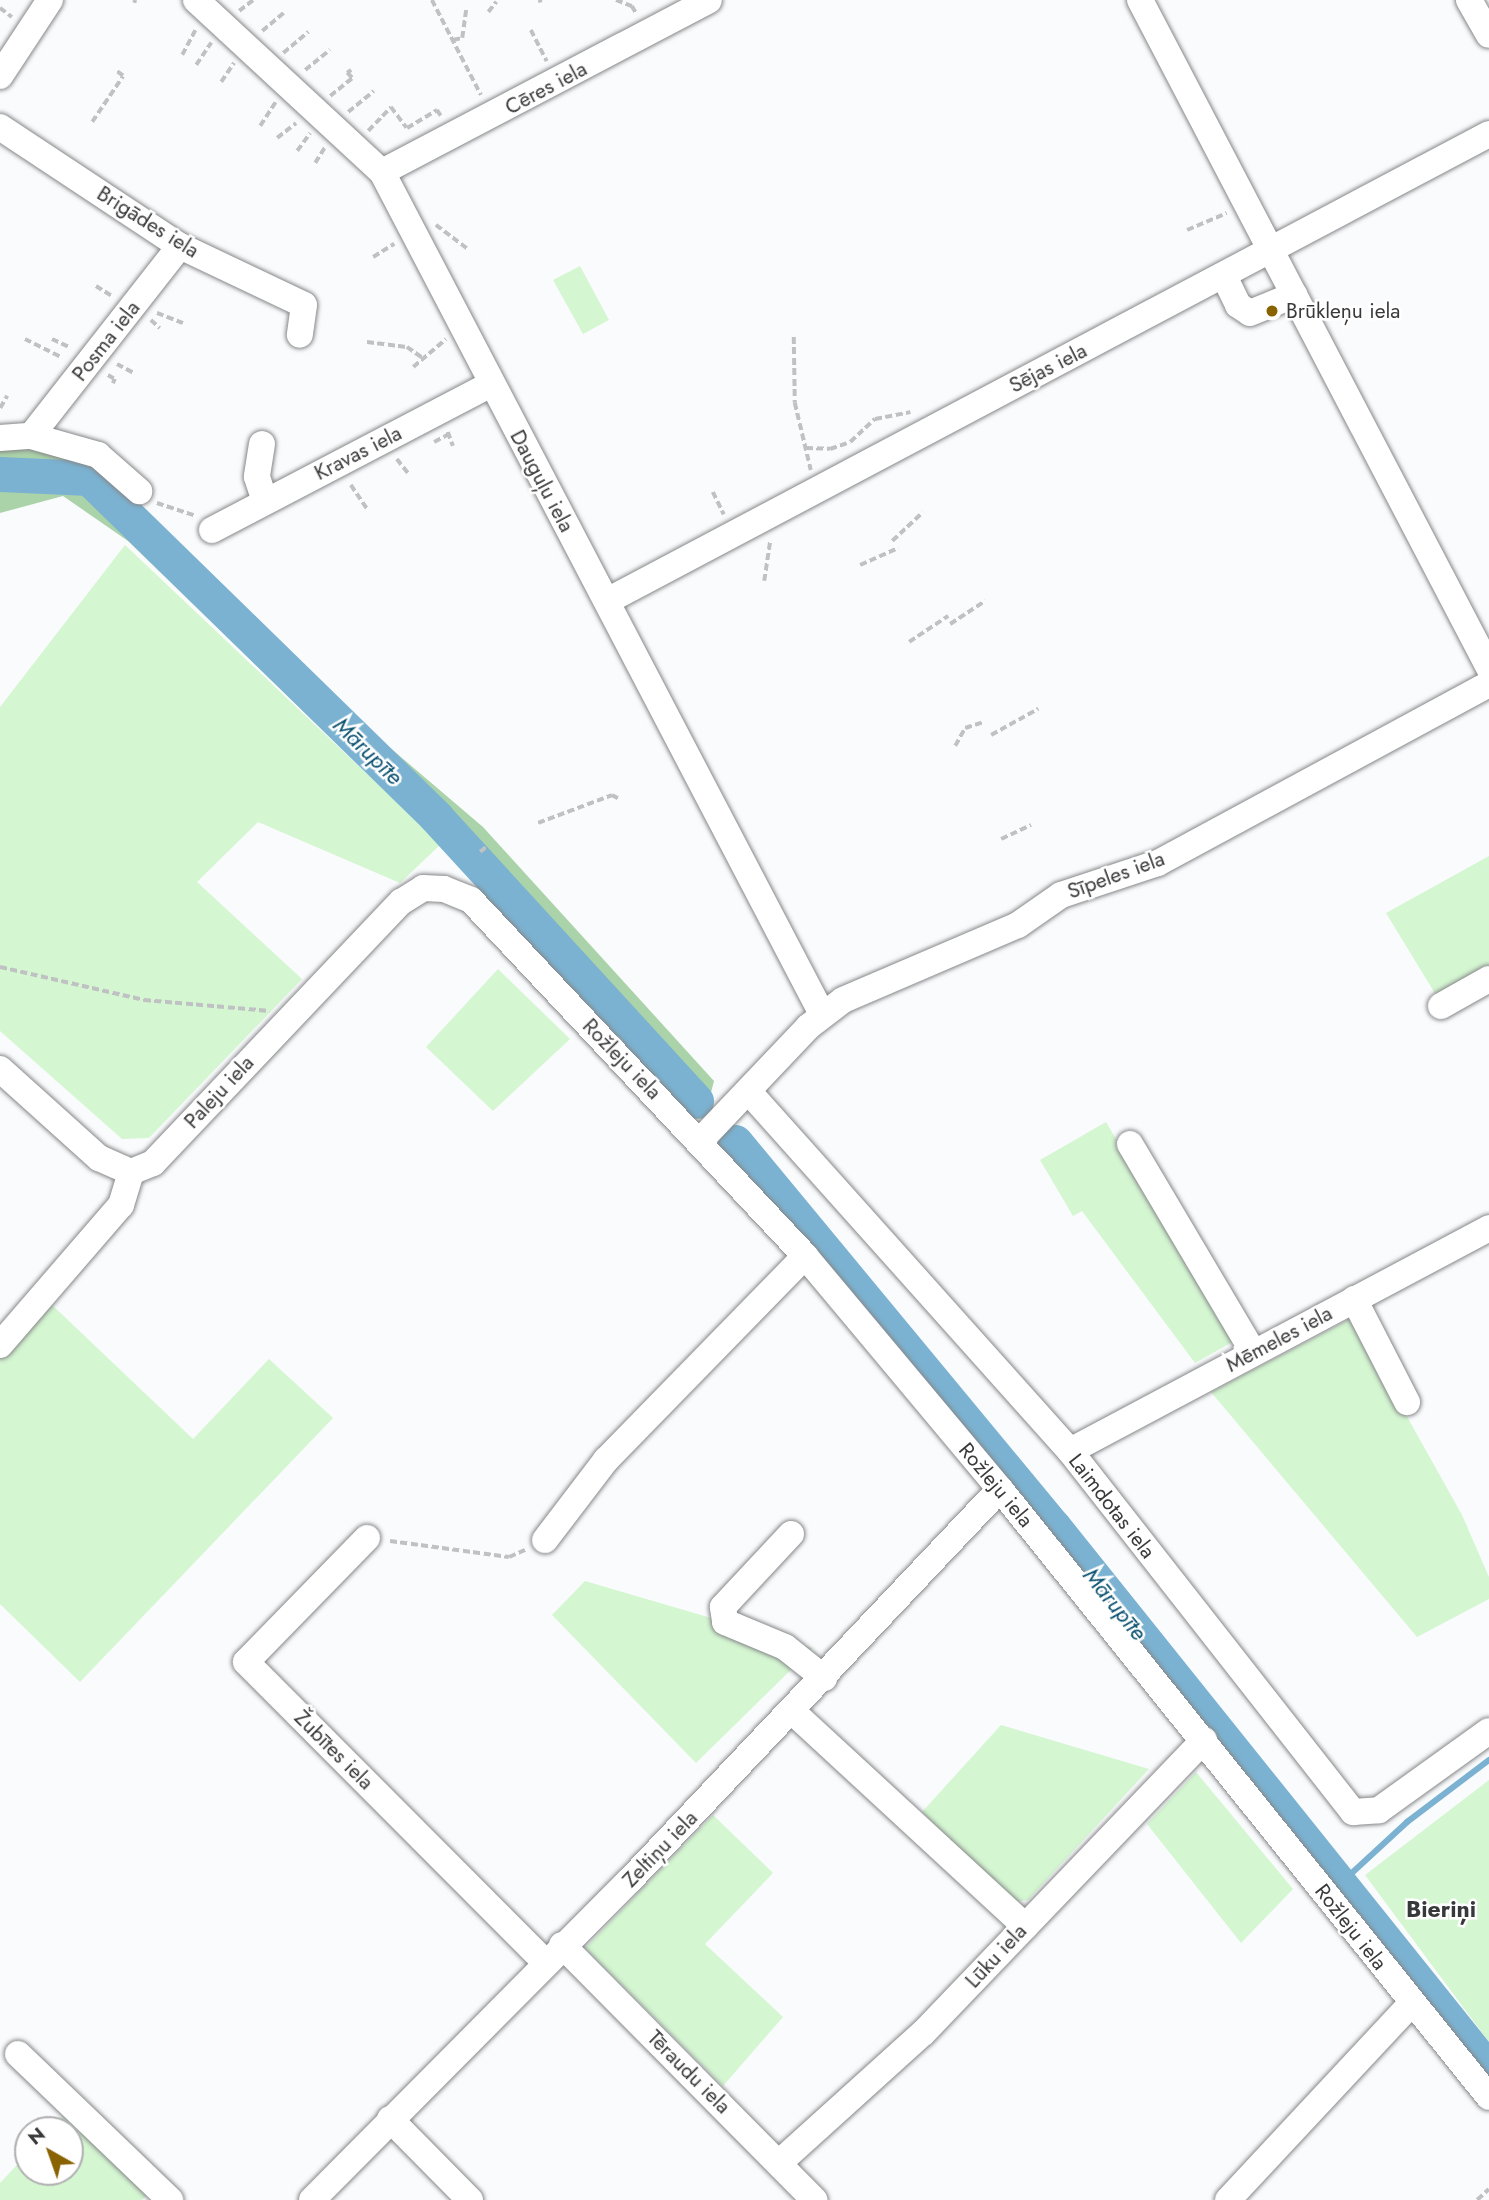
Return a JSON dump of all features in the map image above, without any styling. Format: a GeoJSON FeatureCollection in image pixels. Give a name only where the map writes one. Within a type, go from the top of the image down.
{"type":"FeatureCollection","features":[{"type":"Feature","properties":{"kind":"street"},"geometry":{"type":"LineString","coordinates":[[0,76],[50,0]]}},
{"type":"Feature","properties":{"kind":"street","name":"Dauguļu iela"},"geometry":{"type":"LineString","coordinates":[[197,0],[382,172],[822,1014]]}},
{"type":"Feature","properties":{"kind":"street","name":"Cēres iela"},"geometry":{"type":"LineString","coordinates":[[382,172],[492,117],[709,0]]}},
{"type":"Feature","properties":{"kind":"street"},"geometry":{"type":"LineString","coordinates":[[1140,0],[1489,668]]}},
{"type":"Feature","properties":{"kind":"street"},"geometry":{"type":"LineString","coordinates":[[1469,0],[1489,35]]}},
{"type":"Feature","properties":{"kind":"street","name":"Brigādes iela"},"geometry":{"type":"LineString","coordinates":[[0,127],[180,246],[304,305],[300,335]]}},
{"type":"Feature","properties":{"kind":"street","name":"Sējas iela"},"geometry":{"type":"LineString","coordinates":[[607,601],[763,516],[1224,278],[1271,250],[1489,134]]}},
{"type":"Feature","properties":{"kind":"street","name":"Posma iela"},"geometry":{"type":"LineString","coordinates":[[31,436],[180,246]]}},
{"type":"Feature","properties":{"kind":"street"},"geometry":{"type":"LineString","coordinates":[[1224,278],[1238,305],[1250,313],[1294,295]]}},
{"type":"Feature","properties":{"kind":"street","name":"Kravas iela"},"geometry":{"type":"LineString","coordinates":[[219,526],[491,384]]}},
{"type":"Feature","properties":{"kind":"street"},"geometry":{"type":"LineString","coordinates":[[0,438],[31,436],[98,455],[139,491]]}},
{"type":"Feature","properties":{"kind":"street"},"geometry":{"type":"LineString","coordinates":[[262,444],[257,477],[265,501]]}},
{"type":"Feature","properties":{"kind":"street","name":"Sīpeles iela"},"geometry":{"type":"LineString","coordinates":[[700,1142],[822,1014],[941,956],[1018,925],[1061,895],[1158,863],[1489,684]]}},
{"type":"Feature","properties":{"kind":"street","name":"Paleju iela"},"geometry":{"type":"LineString","coordinates":[[131,1172],[153,1163],[401,902],[423,888],[444,889],[471,901]]}},
{"type":"Feature","properties":{"kind":"street","name":"Rožleju iela"},"geometry":{"type":"LineString","coordinates":[[471,901],[805,1256],[1000,1489],[1489,2097]]}},
{"type":"Feature","properties":{"kind":"street"},"geometry":{"type":"LineString","coordinates":[[1441,1006],[1489,979]]}},
{"type":"Feature","properties":{"kind":"street"},"geometry":{"type":"LineString","coordinates":[[0,1069],[99,1158],[131,1172],[121,1205],[0,1345]]}},
{"type":"Feature","properties":{"kind":"street","name":"Laimdotas iela"},"geometry":{"type":"LineString","coordinates":[[749,1092],[1070,1451],[1353,1812],[1379,1810],[1489,1731]]}},
{"type":"Feature","properties":{"kind":"street"},"geometry":{"type":"LineString","coordinates":[[1130,1143],[1253,1352]]}},
{"type":"Feature","properties":{"kind":"street","name":"Mēmeles iela"},"geometry":{"type":"LineString","coordinates":[[1070,1451],[1489,1228]]}},
{"type":"Feature","properties":{"kind":"street"},"geometry":{"type":"LineString","coordinates":[[545,1540],[606,1460],[805,1256]]}},
{"type":"Feature","properties":{"kind":"street"},"geometry":{"type":"LineString","coordinates":[[1354,1299],[1407,1402]]}},
{"type":"Feature","properties":{"kind":"street","name":"Zeltiņu iela"},"geometry":{"type":"LineString","coordinates":[[312,2200],[793,1712],[1000,1489]]}},
{"type":"Feature","properties":{"kind":"street"},"geometry":{"type":"LineString","coordinates":[[791,1534],[723,1606],[725,1622],[785,1647],[824,1678]]}},
{"type":"Feature","properties":{"kind":"street","name":"Žubītes iela"},"geometry":{"type":"LineString","coordinates":[[367,1538],[246,1662],[553,1953]]}},
{"type":"Feature","properties":{"kind":"street"},"geometry":{"type":"LineString","coordinates":[[793,1712],[1025,1926]]}},
{"type":"Feature","properties":{"kind":"street","name":"Lūku iela"},"geometry":{"type":"LineString","coordinates":[[780,2162],[923,2033],[1203,1740]]}},
{"type":"Feature","properties":{"kind":"street","name":"Tēraudu iela"},"geometry":{"type":"LineString","coordinates":[[553,1953],[780,2162],[814,2200]]}},
{"type":"Feature","properties":{"kind":"street"},"geometry":{"type":"LineString","coordinates":[[1228,2200],[1412,2003]]}},
{"type":"Feature","properties":{"kind":"street"},"geometry":{"type":"LineString","coordinates":[[18,2054],[170,2200]]}},
{"type":"Feature","properties":{"kind":"street"},"geometry":{"type":"LineString","coordinates":[[390,2119],[470,2200]]}},
{"type":"Feature","properties":{"kind":"path"},"geometry":{"type":"LineString","coordinates":[[432,0],[492,117]]}},
{"type":"Feature","properties":{"kind":"path"},"geometry":{"type":"LineString","coordinates":[[488,12],[496,2]]}},
{"type":"Feature","properties":{"kind":"path"},"geometry":{"type":"LineString","coordinates":[[453,40],[464,38],[466,10]]}},
{"type":"Feature","properties":{"kind":"path"},"geometry":{"type":"LineString","coordinates":[[531,30],[559,81]]}},
{"type":"Feature","properties":{"kind":"path"},"geometry":{"type":"LineString","coordinates":[[269,67],[308,32]]}},
{"type":"Feature","properties":{"kind":"path"},"geometry":{"type":"LineString","coordinates":[[324,118],[352,78],[347,73],[351,70]]}},
{"type":"Feature","properties":{"kind":"path"},"geometry":{"type":"LineString","coordinates":[[92,122],[122,76],[116,71]]}},
{"type":"Feature","properties":{"kind":"path"},"geometry":{"type":"LineString","coordinates":[[324,118],[374,91]]}},
{"type":"Feature","properties":{"kind":"path"},"geometry":{"type":"LineString","coordinates":[[354,145],[391,107],[407,128],[437,110],[444,120]]}},
{"type":"Feature","properties":{"kind":"path"},"geometry":{"type":"LineString","coordinates":[[1187,230],[1247,207]]}},
{"type":"Feature","properties":{"kind":"path"},"geometry":{"type":"LineString","coordinates":[[434,223],[468,249]]}},
{"type":"Feature","properties":{"kind":"path"},"geometry":{"type":"LineString","coordinates":[[136,303],[183,323]]}},
{"type":"Feature","properties":{"kind":"path"},"geometry":{"type":"LineString","coordinates":[[413,367],[463,328]]}},
{"type":"Feature","properties":{"kind":"path"},"geometry":{"type":"LineString","coordinates":[[794,337],[795,403],[818,488]]}},
{"type":"Feature","properties":{"kind":"path"},"geometry":{"type":"LineString","coordinates":[[25,339],[84,369]]}},
{"type":"Feature","properties":{"kind":"path"},"geometry":{"type":"LineString","coordinates":[[367,342],[407,347],[424,359]]}},
{"type":"Feature","properties":{"kind":"path"},"geometry":{"type":"LineString","coordinates":[[0,408],[7,396]]}},
{"type":"Feature","properties":{"kind":"path"},"geometry":{"type":"LineString","coordinates":[[806,448],[830,449],[850,442],[875,419],[909,412]]}},
{"type":"Feature","properties":{"kind":"path"},"geometry":{"type":"LineString","coordinates":[[434,442],[449,435]]}},
{"type":"Feature","properties":{"kind":"path"},"geometry":{"type":"LineString","coordinates":[[344,489],[354,483],[367,509]]}},
{"type":"Feature","properties":{"kind":"path"},"geometry":{"type":"LineString","coordinates":[[139,491],[174,512],[219,526]]}},
{"type":"Feature","properties":{"kind":"path"},"geometry":{"type":"LineString","coordinates":[[892,541],[923,512]]}},
{"type":"Feature","properties":{"kind":"path"},"geometry":{"type":"LineString","coordinates":[[763,516],[771,532],[764,581]]}},
{"type":"Feature","properties":{"kind":"path"},"geometry":{"type":"LineString","coordinates":[[860,565],[898,548]]}},
{"type":"Feature","properties":{"kind":"path"},"geometry":{"type":"LineString","coordinates":[[950,624],[985,601]]}},
{"type":"Feature","properties":{"kind":"path"},"geometry":{"type":"LineString","coordinates":[[909,642],[948,616]]}},
{"type":"Feature","properties":{"kind":"path"},"geometry":{"type":"LineString","coordinates":[[991,735],[1038,709]]}},
{"type":"Feature","properties":{"kind":"path"},"geometry":{"type":"LineString","coordinates":[[955,746],[965,728],[984,722]]}},
{"type":"Feature","properties":{"kind":"path"},"geometry":{"type":"LineString","coordinates":[[538,823],[612,795],[621,800]]}},
{"type":"Feature","properties":{"kind":"path"},"geometry":{"type":"LineString","coordinates":[[1001,839],[1031,825]]}},
{"type":"Feature","properties":{"kind":"path"},"geometry":{"type":"LineString","coordinates":[[480,852],[486,847]]}},
{"type":"Feature","properties":{"kind":"path"},"geometry":{"type":"LineString","coordinates":[[0,967],[144,1000],[263,1007],[276,1014]]}},
{"type":"Feature","properties":{"kind":"path"},"geometry":{"type":"LineString","coordinates":[[367,1538],[509,1557],[545,1540]]}},
{"type":"Feature","properties":{"kind":"path"},"geometry":{"type":"LineString","coordinates":[[1478,2200],[1489,2189]]}},
{"type":"Feature","properties":{"kind":"green space"},"geometry":{"type":"Polygon","coordinates":[[[580,266],[609,320],[583,334],[553,280],[580,266]]]}},
{"type":"Feature","properties":{"kind":"green space"},"geometry":{"type":"Polygon","coordinates":[[[0,443],[97,460],[239,613],[263,628],[361,723],[483,827],[714,1081],[704,1119],[691,1118],[441,844],[128,541],[63,496],[0,513],[0,443]]]}},
{"type":"Feature","properties":{"kind":"green space"},"geometry":{"type":"Polygon","coordinates":[[[125,545],[441,844],[400,883],[258,822],[197,882],[302,979],[149,1138],[122,1139],[0,1031],[0,707],[125,545]]]}},
{"type":"Feature","properties":{"kind":"green space"},"geometry":{"type":"Polygon","coordinates":[[[1489,856],[1489,971],[1439,1000],[1386,913],[1489,856]]]}},
{"type":"Feature","properties":{"kind":"green space"},"geometry":{"type":"Polygon","coordinates":[[[498,969],[570,1039],[493,1111],[426,1047],[498,969]]]}},
{"type":"Feature","properties":{"kind":"green space"},"geometry":{"type":"Polygon","coordinates":[[[1106,1122],[1236,1340],[1195,1363],[1082,1211],[1073,1216],[1040,1160],[1106,1122]]]}},
{"type":"Feature","properties":{"kind":"green space"},"geometry":{"type":"Polygon","coordinates":[[[50,1303],[193,1439],[269,1359],[333,1418],[80,1682],[0,1604],[0,1358],[50,1303]]]}},
{"type":"Feature","properties":{"kind":"green space"},"geometry":{"type":"Polygon","coordinates":[[[1352,1318],[1462,1515],[1489,1577],[1489,1599],[1417,1637],[1211,1392],[1352,1318]]]}},
{"type":"Feature","properties":{"kind":"green space"},"geometry":{"type":"Polygon","coordinates":[[[585,1581],[813,1648],[696,1763],[552,1615],[585,1581]]]}},
{"type":"Feature","properties":{"kind":"green space"},"geometry":{"type":"Polygon","coordinates":[[[1001,1725],[1149,1769],[1028,1900],[1014,1902],[922,1812],[1001,1725]]]}},
{"type":"Feature","properties":{"kind":"green space"},"geometry":{"type":"Polygon","coordinates":[[[1196,1772],[1293,1889],[1241,1943],[1147,1824],[1196,1772]]]}},
{"type":"Feature","properties":{"kind":"green space"},"geometry":{"type":"Polygon","coordinates":[[[1489,1780],[1489,2042],[1365,1875],[1489,1780]]]}},
{"type":"Feature","properties":{"kind":"green space"},"geometry":{"type":"Polygon","coordinates":[[[713,1815],[773,1873],[705,1944],[783,2017],[723,2086],[585,1948],[713,1815]]]}},
{"type":"Feature","properties":{"kind":"green space"},"geometry":{"type":"Polygon","coordinates":[[[84,2132],[148,2194],[142,2200],[0,2200],[0,2183],[14,2168],[14,2186],[84,2186],[84,2132]]]}},
{"type":"Feature","properties":{"kind":"waterway","name":"Mārupīte"},"geometry":{"type":"LineString","coordinates":[[0,474],[89,478],[436,817],[696,1101]]}},
{"type":"Feature","properties":{"kind":"waterway","name":"Mārupīte"},"geometry":{"type":"LineString","coordinates":[[735,1142],[1053,1526],[1489,2070]]}},
{"type":"Feature","properties":{"kind":"waterway"},"geometry":{"type":"LineString","coordinates":[[1341,1883],[1407,1822],[1489,1760]]}},
{"type":"Feature","properties":{"kind":"place","name":"Brūkleņu iela"},"geometry":{"type":"Point","coordinates":[1272,311]}},
{"type":"Feature","properties":{"kind":"district","name":"Bieriņi"},"geometry":{"type":"Point","coordinates":[1441,1909]}}]}
